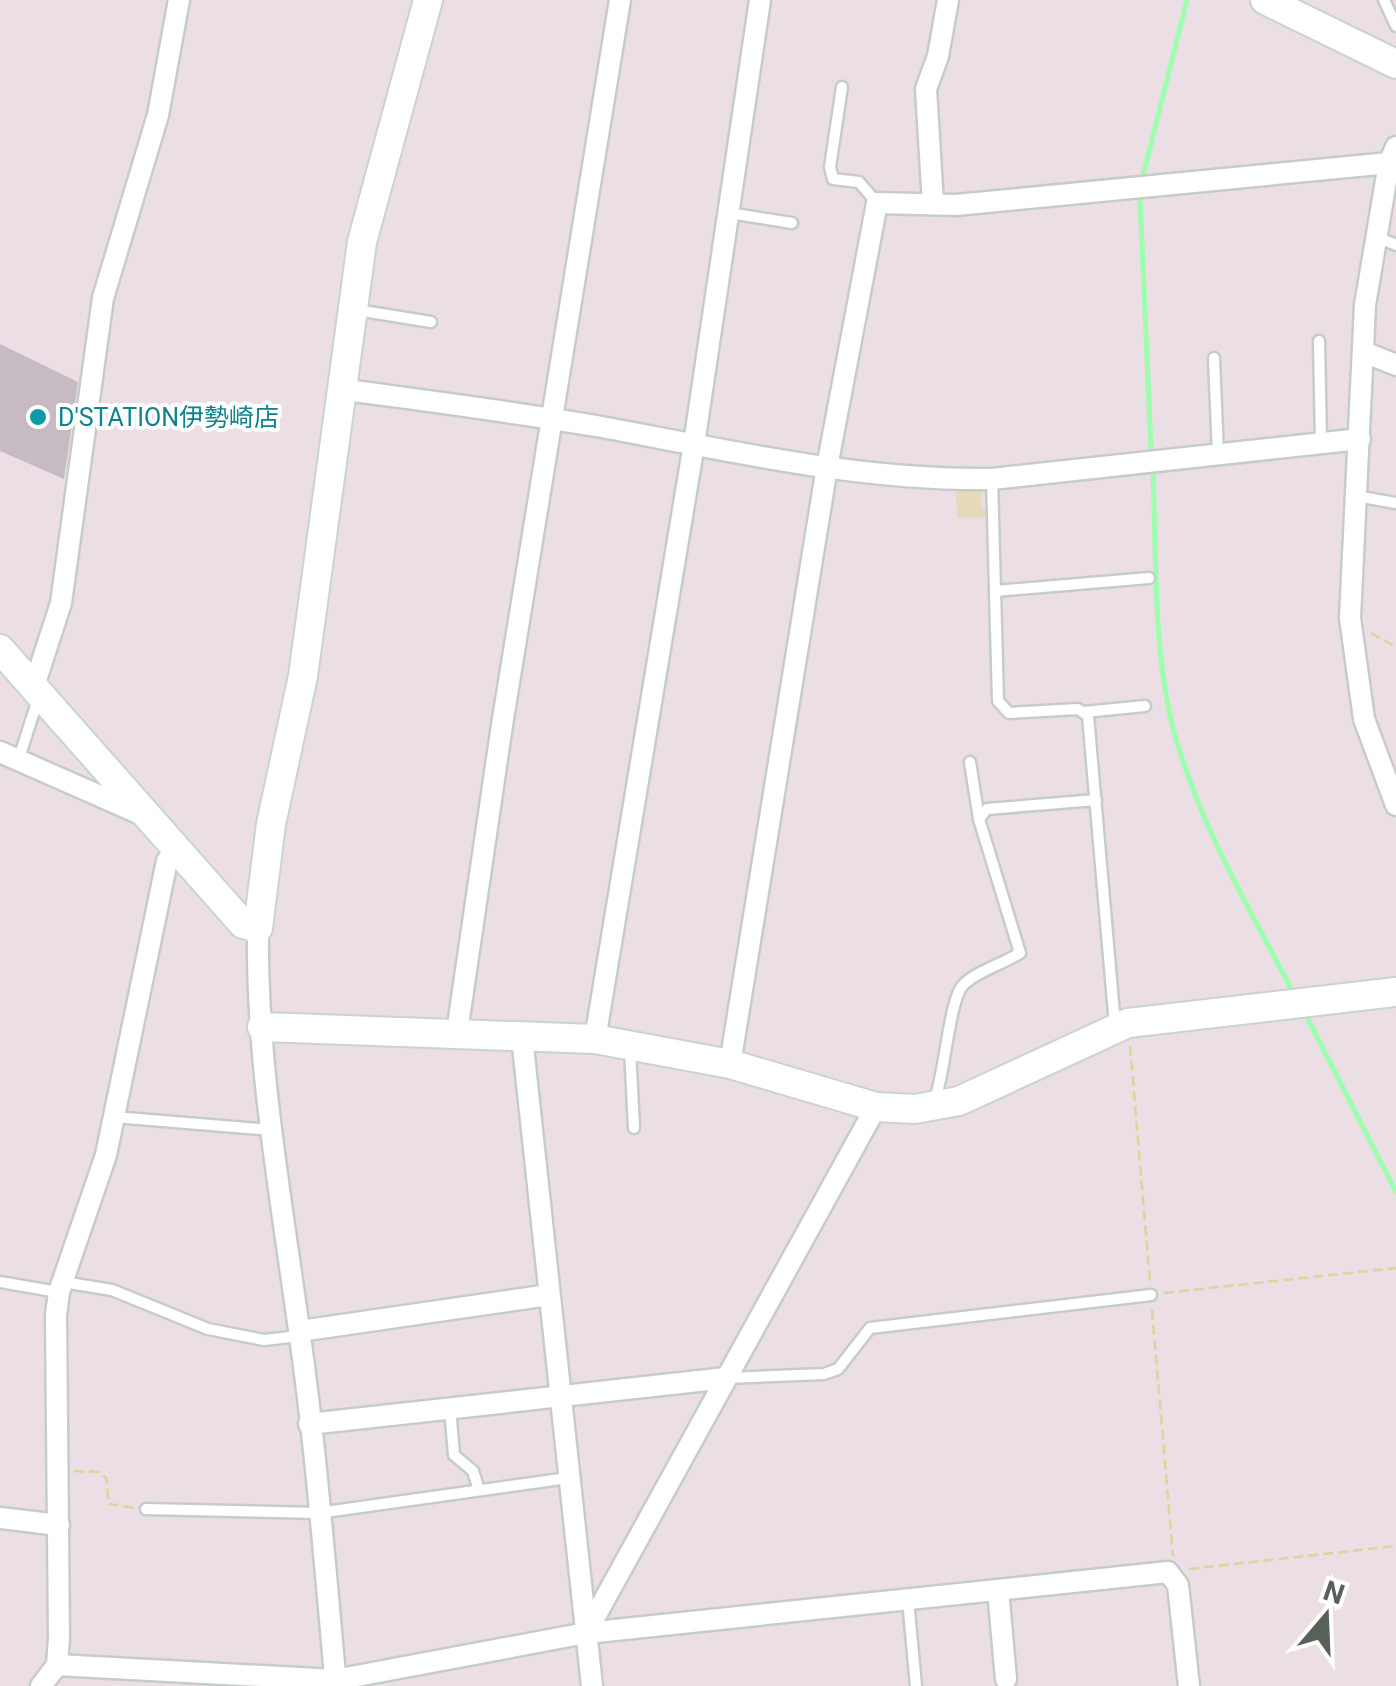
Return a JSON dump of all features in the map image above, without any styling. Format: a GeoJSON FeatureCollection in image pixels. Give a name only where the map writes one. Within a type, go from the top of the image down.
{"type":"FeatureCollection","features":[{"type":"Feature","properties":{"kind":"street"},"geometry":{"type":"LineString","coordinates":[[37,690],[61,603],[103,298],[158,116],[180,0]]}},
{"type":"Feature","properties":{"kind":"street"},"geometry":{"type":"LineString","coordinates":[[336,1683],[300,1333],[272,1130],[258,928],[272,824],[303,676],[362,242],[428,0]]}},
{"type":"Feature","properties":{"kind":"street"},"geometry":{"type":"LineString","coordinates":[[457,1032],[502,725],[555,419],[620,0]]}},
{"type":"Feature","properties":{"kind":"street"},"geometry":{"type":"LineString","coordinates":[[595,1039],[694,444],[760,0]]}},
{"type":"Feature","properties":{"kind":"street"},"geometry":{"type":"LineString","coordinates":[[933,204],[926,89],[938,56],[948,0]]}},
{"type":"Feature","properties":{"kind":"street"},"geometry":{"type":"LineString","coordinates":[[1265,0],[1396,64]]}},
{"type":"Feature","properties":{"kind":"street"},"geometry":{"type":"LineString","coordinates":[[730,1064],[828,467],[877,204],[933,204],[1392,155],[1386,240],[1364,352],[1351,626],[1358,693],[1390,772],[1396,805]]}},
{"type":"Feature","properties":{"kind":"street"},"geometry":{"type":"LineString","coordinates":[[1364,352],[1396,365]]}},
{"type":"Feature","properties":{"kind":"street"},"geometry":{"type":"LineString","coordinates":[[339,389],[555,419],[828,467],[937,480],[992,479],[1360,439]]}},
{"type":"Feature","properties":{"kind":"street"},"geometry":{"type":"LineString","coordinates":[[0,649],[175,851],[244,924],[258,928]]}},
{"type":"Feature","properties":{"kind":"street"},"geometry":{"type":"LineString","coordinates":[[9,756],[143,815]]}},
{"type":"Feature","properties":{"kind":"street"},"geometry":{"type":"LineString","coordinates":[[40,1686],[57,1665],[60,1525],[53,1343],[61,1287],[114,1116],[166,861],[175,851]]}},
{"type":"Feature","properties":{"kind":"street"},"geometry":{"type":"LineString","coordinates":[[262,1027],[595,1039],[730,1064],[876,1107],[933,1106],[958,1102],[1115,1026],[1396,992]]}},
{"type":"Feature","properties":{"kind":"street"},"geometry":{"type":"LineString","coordinates":[[522,1037],[592,1686]]}},
{"type":"Feature","properties":{"kind":"street"},"geometry":{"type":"LineString","coordinates":[[586,1634],[876,1107]]}},
{"type":"Feature","properties":{"kind":"street"},"geometry":{"type":"LineString","coordinates":[[300,1333],[549,1295]]}},
{"type":"Feature","properties":{"kind":"street"},"geometry":{"type":"LineString","coordinates":[[309,1424],[726,1378]]}},
{"type":"Feature","properties":{"kind":"street"},"geometry":{"type":"LineString","coordinates":[[0,1518],[60,1525]]}},
{"type":"Feature","properties":{"kind":"street"},"geometry":{"type":"LineString","coordinates":[[57,1665],[336,1683],[586,1634],[1168,1572],[1175,1577],[1189,1686]]}},
{"type":"Feature","properties":{"kind":"street"},"geometry":{"type":"LineString","coordinates":[[998,1590],[1006,1679]]}},
{"type":"Feature","properties":{"kind":"lane"},"geometry":{"type":"LineString","coordinates":[[1384,0],[1396,26]]}},
{"type":"Feature","properties":{"kind":"lane"},"geometry":{"type":"LineString","coordinates":[[842,87],[833,179],[859,182],[877,204]]}},
{"type":"Feature","properties":{"kind":"lane"},"geometry":{"type":"LineString","coordinates":[[728,212],[792,223]]}},
{"type":"Feature","properties":{"kind":"lane"},"geometry":{"type":"LineString","coordinates":[[351,310],[431,322]]}},
{"type":"Feature","properties":{"kind":"lane"},"geometry":{"type":"LineString","coordinates":[[1319,341],[1321,443]]}},
{"type":"Feature","properties":{"kind":"lane"},"geometry":{"type":"LineString","coordinates":[[1214,358],[1218,454]]}},
{"type":"Feature","properties":{"kind":"lane"},"geometry":{"type":"LineString","coordinates":[[992,479],[998,702],[1009,713],[1145,706]]}},
{"type":"Feature","properties":{"kind":"lane"},"geometry":{"type":"LineString","coordinates":[[1356,496],[1396,503]]}},
{"type":"Feature","properties":{"kind":"lane"},"geometry":{"type":"LineString","coordinates":[[995,591],[1148,578]]}},
{"type":"Feature","properties":{"kind":"lane"},"geometry":{"type":"LineString","coordinates":[[9,756],[37,690]]}},
{"type":"Feature","properties":{"kind":"lane"},"geometry":{"type":"LineString","coordinates":[[1083,712],[1088,716],[1115,1026]]}},
{"type":"Feature","properties":{"kind":"lane"},"geometry":{"type":"LineString","coordinates":[[933,1106],[949,1050],[956,995],[965,983],[1020,953],[980,820],[970,762]]}},
{"type":"Feature","properties":{"kind":"lane"},"geometry":{"type":"LineString","coordinates":[[980,820],[988,809],[1096,800]]}},
{"type":"Feature","properties":{"kind":"lane"},"geometry":{"type":"LineString","coordinates":[[630,1046],[634,1128]]}},
{"type":"Feature","properties":{"kind":"lane"},"geometry":{"type":"LineString","coordinates":[[114,1116],[272,1130]]}},
{"type":"Feature","properties":{"kind":"lane"},"geometry":{"type":"LineString","coordinates":[[0,1282],[112,1290],[208,1330],[264,1340],[300,1333]]}},
{"type":"Feature","properties":{"kind":"lane"},"geometry":{"type":"LineString","coordinates":[[726,1378],[824,1374],[838,1369],[870,1328],[1151,1295]]}},
{"type":"Feature","properties":{"kind":"lane"},"geometry":{"type":"LineString","coordinates":[[450,1408],[454,1455],[478,1477],[479,1490]]}},
{"type":"Feature","properties":{"kind":"lane"},"geometry":{"type":"LineString","coordinates":[[146,1508],[318,1513],[568,1478]]}},
{"type":"Feature","properties":{"kind":"lane"},"geometry":{"type":"LineString","coordinates":[[908,1600],[916,1686]]}},
{"type":"Feature","properties":{"kind":"path"},"geometry":{"type":"LineString","coordinates":[[1351,626],[1367,630],[1396,647]]}},
{"type":"Feature","properties":{"kind":"path"},"geometry":{"type":"LineString","coordinates":[[1151,1295],[1396,1268]]}},
{"type":"Feature","properties":{"kind":"path"},"geometry":{"type":"LineString","coordinates":[[58,1471],[99,1472],[106,1478],[109,1504],[146,1508]]}},
{"type":"Feature","properties":{"kind":"path"},"geometry":{"type":"LineString","coordinates":[[1175,1577],[1186,1569],[1396,1546]]}},
{"type":"Feature","properties":{"kind":"shaded area"},"geometry":{"type":"Polygon","coordinates":[[[956,485],[981,486],[982,509],[990,510],[990,518],[957,518],[956,485]]]}},
{"type":"Feature","properties":{"kind":"building","name":"D'STATION伊勢崎店"},"geometry":{"type":"Polygon","coordinates":[[[0,344],[78,382],[64,479],[0,451],[0,344]]]}},
{"type":"Feature","properties":{"kind":"waterway"},"geometry":{"type":"LineString","coordinates":[[1143,176],[1187,0]]}},
{"type":"Feature","properties":{"kind":"waterway"},"geometry":{"type":"LineString","coordinates":[[1140,199],[1151,448]]}},
{"type":"Feature","properties":{"kind":"waterway"},"geometry":{"type":"LineString","coordinates":[[1153,475],[1160,648],[1170,716],[1190,781],[1216,843],[1293,992]]}},
{"type":"Feature","properties":{"kind":"waterway"},"geometry":{"type":"LineString","coordinates":[[1306,1015],[1396,1192]]}},
{"type":"Feature","properties":{"kind":"place","name":"D'STATION伊勢崎店"},"geometry":{"type":"Point","coordinates":[38,417]}}]}
